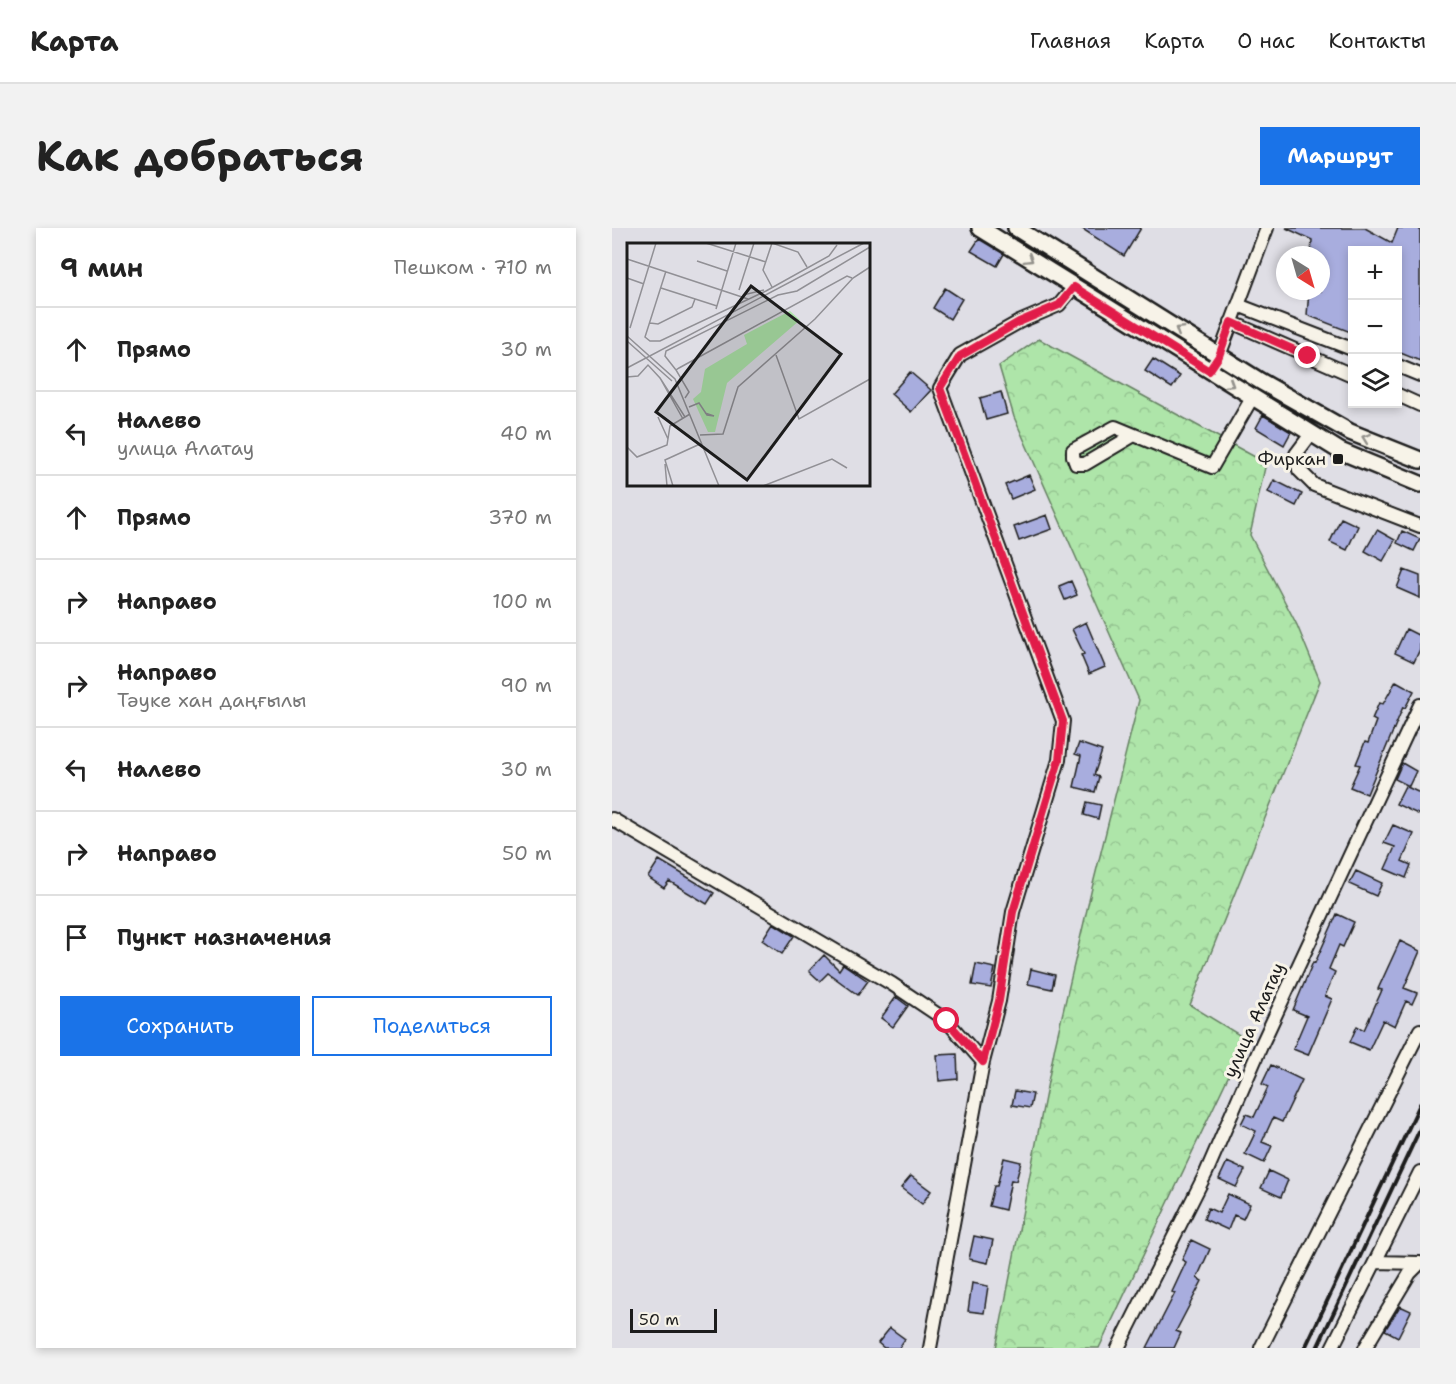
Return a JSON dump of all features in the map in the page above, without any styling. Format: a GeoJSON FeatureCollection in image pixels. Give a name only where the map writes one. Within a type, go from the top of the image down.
{"type":"FeatureCollection","features":[{"type":"Feature","properties":{"kind":"main road"},"geometry":{"type":"LineString","coordinates":[[980,228],[1340,451],[1420,484]]}},
{"type":"Feature","properties":{"kind":"main road"},"geometry":{"type":"LineString","coordinates":[[1026,230],[1059,255],[1219,356],[1350,432],[1420,460]]}},
{"type":"Feature","properties":{"kind":"main road"},"geometry":{"type":"LineString","coordinates":[[1049,271],[1059,255]]}},
{"type":"Feature","properties":{"kind":"street"},"geometry":{"type":"LineString","coordinates":[[1209,371],[1219,356],[1266,228]]}},
{"type":"Feature","properties":{"kind":"street"},"geometry":{"type":"LineString","coordinates":[[930,1348],[983,1062],[999,1001],[1013,912],[1059,760],[1063,721],[940,388],[960,356],[1019,322],[1059,305],[1074,287]]}},
{"type":"Feature","properties":{"kind":"street"},"geometry":{"type":"LineString","coordinates":[[1238,305],[1348,347]]}},
{"type":"Feature","properties":{"kind":"street"},"geometry":{"type":"LineString","coordinates":[[1231,322],[1348,373]]}},
{"type":"Feature","properties":{"kind":"street"},"geometry":{"type":"LineString","coordinates":[[1402,368],[1420,375]]}},
{"type":"Feature","properties":{"kind":"street"},"geometry":{"type":"LineString","coordinates":[[1402,397],[1420,405]]}},
{"type":"Feature","properties":{"kind":"street"},"geometry":{"type":"LineString","coordinates":[[1134,435],[1212,467],[1252,398]]}},
{"type":"Feature","properties":{"kind":"street"},"geometry":{"type":"LineString","coordinates":[[1311,434],[1296,454],[1299,470],[1314,485],[1420,526]]}},
{"type":"Feature","properties":{"kind":"street","name":"улица Алатау"},"geometry":{"type":"LineString","coordinates":[[1118,1348],[1206,1173],[1261,1046],[1420,705]]}},
{"type":"Feature","properties":{"kind":"street"},"geometry":{"type":"LineString","coordinates":[[612,819],[892,984],[947,1021],[983,1062]]}},
{"type":"Feature","properties":{"kind":"street"},"geometry":{"type":"LineString","coordinates":[[1261,1348],[1420,1030]]}},
{"type":"Feature","properties":{"kind":"street"},"geometry":{"type":"LineString","coordinates":[[1332,1348],[1420,1172]]}},
{"type":"Feature","properties":{"kind":"street"},"geometry":{"type":"LineString","coordinates":[[1375,1262],[1420,1263]]}},
{"type":"Feature","properties":{"kind":"street"},"geometry":{"type":"LineString","coordinates":[[1365,1348],[1410,1273],[1420,1263]]}},
{"type":"Feature","properties":{"kind":"green space"},"geometry":{"type":"Polygon","coordinates":[[[1039,339],[1266,463],[1250,535],[1297,625],[1320,681],[1190,1005],[1246,1039],[1099,1348],[996,1348],[1055,1046],[1139,700],[1014,417],[999,366],[1039,339]]]}},
{"type":"Feature","properties":{"kind":"building"},"geometry":{"type":"Polygon","coordinates":[[[1081,228],[1141,228],[1124,256],[1081,228]]]}},
{"type":"Feature","properties":{"kind":"building"},"geometry":{"type":"Polygon","coordinates":[[[1286,228],[1365,228],[1392,243],[1398,228],[1420,228],[1420,361],[1402,354],[1402,246],[1348,246],[1348,331],[1307,315],[1308,300],[1330,300],[1330,246],[1312,246],[1312,240],[1286,228]]]}},
{"type":"Feature","properties":{"kind":"building"},"geometry":{"type":"Polygon","coordinates":[[[979,239],[1004,254],[997,266],[971,251],[979,239]]]}},
{"type":"Feature","properties":{"kind":"building"},"geometry":{"type":"Polygon","coordinates":[[[945,288],[962,299],[950,319],[933,308],[945,288]]]}},
{"type":"Feature","properties":{"kind":"building"},"geometry":{"type":"Polygon","coordinates":[[[1153,359],[1180,376],[1172,388],[1145,371],[1153,359]]]}},
{"type":"Feature","properties":{"kind":"building"},"geometry":{"type":"Polygon","coordinates":[[[910,372],[931,390],[911,412],[891,394],[910,372]]]}},
{"type":"Feature","properties":{"kind":"building"},"geometry":{"type":"Polygon","coordinates":[[[1001,392],[1007,414],[986,420],[980,398],[1001,392]]]}},
{"type":"Feature","properties":{"kind":"building"},"geometry":{"type":"Polygon","coordinates":[[[1263,415],[1291,432],[1284,445],[1256,428],[1263,415]]]}},
{"type":"Feature","properties":{"kind":"building"},"geometry":{"type":"Polygon","coordinates":[[[1029,475],[1035,489],[1011,499],[1005,485],[1029,475]]]}},
{"type":"Feature","properties":{"kind":"building"},"geometry":{"type":"Polygon","coordinates":[[[1274,480],[1302,494],[1296,506],[1268,492],[1274,480]]]}},
{"type":"Feature","properties":{"kind":"building"},"geometry":{"type":"Polygon","coordinates":[[[1047,515],[1052,529],[1019,541],[1014,527],[1047,515]]]}},
{"type":"Feature","properties":{"kind":"building"},"geometry":{"type":"Polygon","coordinates":[[[1341,518],[1358,526],[1347,550],[1330,542],[1341,518]]]}},
{"type":"Feature","properties":{"kind":"building"},"geometry":{"type":"Polygon","coordinates":[[[1377,530],[1395,540],[1383,561],[1365,551],[1377,530]]]}},
{"type":"Feature","properties":{"kind":"building"},"geometry":{"type":"Polygon","coordinates":[[[1402,531],[1420,539],[1414,551],[1397,543],[1402,531]]]}},
{"type":"Feature","properties":{"kind":"building"},"geometry":{"type":"Polygon","coordinates":[[[1404,570],[1420,576],[1420,598],[1397,588],[1404,570]]]}},
{"type":"Feature","properties":{"kind":"building"},"geometry":{"type":"Polygon","coordinates":[[[1071,581],[1077,595],[1065,600],[1059,586],[1071,581]]]}},
{"type":"Feature","properties":{"kind":"building"},"geometry":{"type":"Polygon","coordinates":[[[1086,622],[1105,667],[1089,674],[1081,655],[1084,654],[1072,629],[1086,622]]]}},
{"type":"Feature","properties":{"kind":"building"},"geometry":{"type":"Polygon","coordinates":[[[1406,629],[1420,636],[1420,649],[1414,662],[1395,653],[1406,629]]]}},
{"type":"Feature","properties":{"kind":"building"},"geometry":{"type":"Polygon","coordinates":[[[1396,681],[1414,691],[1405,708],[1403,707],[1367,794],[1350,787],[1360,765],[1356,764],[1365,742],[1368,743],[1376,721],[1372,719],[1379,703],[1383,704],[1396,681]]]}},
{"type":"Feature","properties":{"kind":"building"},"geometry":{"type":"Polygon","coordinates":[[[1079,743],[1102,751],[1094,775],[1099,777],[1095,792],[1074,787],[1081,756],[1075,754],[1079,743]]]}},
{"type":"Feature","properties":{"kind":"building"},"geometry":{"type":"Polygon","coordinates":[[[1402,763],[1416,771],[1409,786],[1395,779],[1402,763]]]}},
{"type":"Feature","properties":{"kind":"building"},"geometry":{"type":"Polygon","coordinates":[[[1405,786],[1420,793],[1420,815],[1396,804],[1405,786]]]}},
{"type":"Feature","properties":{"kind":"building"},"geometry":{"type":"Polygon","coordinates":[[[1087,802],[1101,805],[1098,819],[1084,815],[1087,802]]]}},
{"type":"Feature","properties":{"kind":"building"},"geometry":{"type":"Polygon","coordinates":[[[1393,825],[1414,834],[1402,861],[1411,865],[1406,878],[1385,869],[1395,847],[1384,843],[1393,825]]]}},
{"type":"Feature","properties":{"kind":"building"},"geometry":{"type":"Polygon","coordinates":[[[659,860],[714,893],[707,904],[669,881],[664,888],[648,877],[659,860]]]}},
{"type":"Feature","properties":{"kind":"building"},"geometry":{"type":"Polygon","coordinates":[[[1356,871],[1382,883],[1376,896],[1349,884],[1356,871]]]}},
{"type":"Feature","properties":{"kind":"building"},"geometry":{"type":"Polygon","coordinates":[[[1337,914],[1354,922],[1343,947],[1339,945],[1329,969],[1335,972],[1325,996],[1332,999],[1308,1055],[1293,1049],[1307,1016],[1293,1010],[1313,962],[1315,963],[1337,914]]]}},
{"type":"Feature","properties":{"kind":"building"},"geometry":{"type":"Polygon","coordinates":[[[773,923],[794,936],[782,954],[762,940],[773,923]]]}},
{"type":"Feature","properties":{"kind":"building"},"geometry":{"type":"Polygon","coordinates":[[[1400,941],[1420,951],[1404,988],[1417,993],[1412,1004],[1406,1001],[1395,1026],[1383,1020],[1369,1050],[1350,1042],[1357,1026],[1364,1030],[1382,990],[1378,989],[1400,941]]]}},
{"type":"Feature","properties":{"kind":"building"},"geometry":{"type":"Polygon","coordinates":[[[824,955],[839,970],[843,964],[868,981],[858,995],[828,973],[820,981],[809,971],[824,955]]]}},
{"type":"Feature","properties":{"kind":"building"},"geometry":{"type":"Polygon","coordinates":[[[976,964],[995,968],[991,988],[972,985],[976,964]]]}},
{"type":"Feature","properties":{"kind":"building"},"geometry":{"type":"Polygon","coordinates":[[[1031,969],[1055,975],[1052,989],[1028,984],[1031,969]]]}},
{"type":"Feature","properties":{"kind":"building"},"geometry":{"type":"Polygon","coordinates":[[[896,997],[908,1006],[893,1027],[881,1018],[896,997]]]}},
{"type":"Feature","properties":{"kind":"building"},"geometry":{"type":"Polygon","coordinates":[[[957,1054],[958,1079],[939,1081],[937,1055],[957,1054]]]}},
{"type":"Feature","properties":{"kind":"building"},"geometry":{"type":"Polygon","coordinates":[[[1271,1065],[1302,1080],[1282,1122],[1273,1118],[1262,1142],[1272,1146],[1264,1163],[1245,1154],[1256,1131],[1241,1124],[1246,1114],[1254,1117],[1268,1087],[1262,1084],[1271,1065]]]}},
{"type":"Feature","properties":{"kind":"building"},"geometry":{"type":"Polygon","coordinates":[[[1015,1091],[1033,1094],[1030,1108],[1012,1105],[1015,1091]]]}},
{"type":"Feature","properties":{"kind":"building"},"geometry":{"type":"Polygon","coordinates":[[[1004,1158],[1021,1162],[1016,1181],[1011,1180],[1005,1210],[989,1206],[1004,1158]]]}},
{"type":"Feature","properties":{"kind":"building"},"geometry":{"type":"Polygon","coordinates":[[[1227,1162],[1245,1170],[1236,1187],[1219,1179],[1227,1162]]]}},
{"type":"Feature","properties":{"kind":"building"},"geometry":{"type":"Polygon","coordinates":[[[1269,1171],[1288,1180],[1281,1197],[1261,1188],[1269,1171]]]}},
{"type":"Feature","properties":{"kind":"building"},"geometry":{"type":"Polygon","coordinates":[[[911,1176],[931,1191],[922,1204],[901,1188],[911,1176]]]}},
{"type":"Feature","properties":{"kind":"building"},"geometry":{"type":"Polygon","coordinates":[[[1228,1194],[1250,1204],[1243,1219],[1234,1215],[1228,1230],[1204,1219],[1208,1208],[1219,1213],[1228,1194]]]}},
{"type":"Feature","properties":{"kind":"building"},"geometry":{"type":"Polygon","coordinates":[[[974,1236],[993,1240],[988,1263],[969,1259],[974,1236]]]}},
{"type":"Feature","properties":{"kind":"building"},"geometry":{"type":"Polygon","coordinates":[[[1191,1240],[1210,1249],[1197,1278],[1202,1281],[1176,1331],[1181,1333],[1174,1348],[1147,1348],[1175,1293],[1172,1292],[1186,1262],[1182,1260],[1191,1240]]]}},
{"type":"Feature","properties":{"kind":"building"},"geometry":{"type":"Polygon","coordinates":[[[972,1283],[988,1286],[984,1313],[968,1311],[972,1283]]]}},
{"type":"Feature","properties":{"kind":"building"},"geometry":{"type":"Polygon","coordinates":[[[1400,1306],[1411,1311],[1398,1337],[1385,1330],[1400,1306]]]}},
{"type":"Feature","properties":{"kind":"building"},"geometry":{"type":"Polygon","coordinates":[[[890,1328],[905,1339],[899,1348],[884,1348],[878,1343],[890,1328]]]}},
{"type":"Feature","properties":{"kind":"railway"},"geometry":{"type":"LineString","coordinates":[[1305,1348],[1420,1104]]}},
{"type":"Feature","properties":{"kind":"railway"},"geometry":{"type":"LineString","coordinates":[[1317,1348],[1420,1129]]}},
{"type":"Feature","properties":{"kind":"place","name":"Фиркан"},"geometry":{"type":"Point","coordinates":[1338,459]}},
{"type":"Feature","properties":{"kind":"route"},"geometry":{"type":"LineString","coordinates":[[947,1021],[983,1062],[999,1001],[1013,912],[1059,760],[1063,721],[940,388],[960,356],[1019,322],[1059,305],[1074,287],[1209,371],[1219,356],[1231,322],[1308,356]]}}]}
